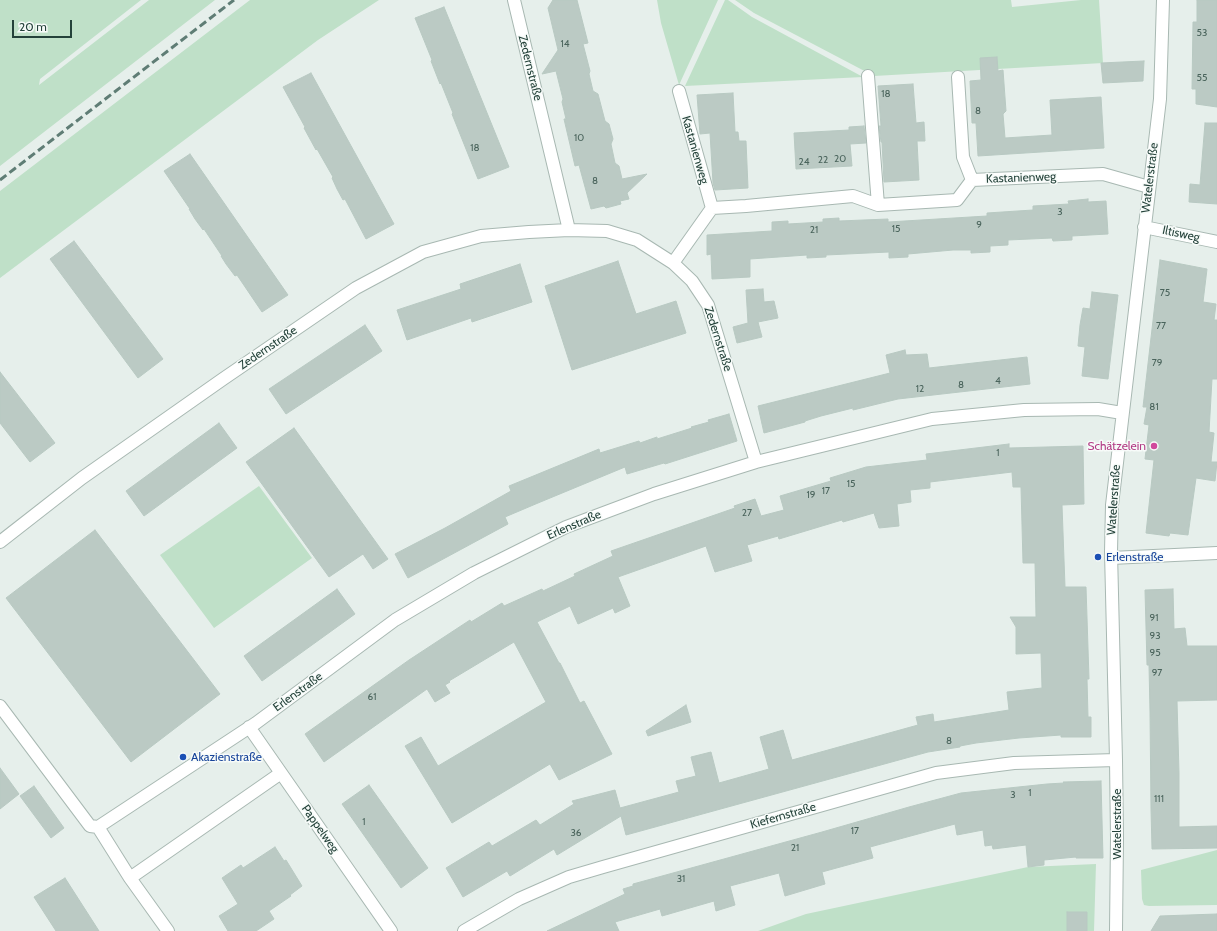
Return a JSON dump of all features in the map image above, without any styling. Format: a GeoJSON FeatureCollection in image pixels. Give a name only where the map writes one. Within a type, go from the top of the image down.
{"type":"FeatureCollection","features":[{"type":"Feature","properties":{"kind":"street","name":"Zedernstraße"},"geometry":{"type":"LineString","coordinates":[[514,0],[569,230]]}},
{"type":"Feature","properties":{"kind":"street","name":"Watelerstraße"},"geometry":{"type":"LineString","coordinates":[[1116,931],[1117,846],[1111,558],[1112,505],[1160,100],[1163,0]]}},
{"type":"Feature","properties":{"kind":"street"},"geometry":{"type":"LineString","coordinates":[[868,76],[878,205]]}},
{"type":"Feature","properties":{"kind":"street"},"geometry":{"type":"LineString","coordinates":[[958,77],[963,157],[972,180]]}},
{"type":"Feature","properties":{"kind":"street","name":"Kastanienweg"},"geometry":{"type":"LineString","coordinates":[[679,91],[712,208],[853,196],[878,205],[958,200],[972,180],[1103,174],[1149,187]]}},
{"type":"Feature","properties":{"kind":"street"},"geometry":{"type":"LineString","coordinates":[[674,263],[712,208]]}},
{"type":"Feature","properties":{"kind":"street","name":"Iltisweg"},"geometry":{"type":"LineString","coordinates":[[1144,226],[1217,242]]}},
{"type":"Feature","properties":{"kind":"street","name":"Zedernstraße"},"geometry":{"type":"LineString","coordinates":[[0,542],[82,478],[356,288],[423,252],[481,236],[569,230],[607,231],[637,240],[674,263],[692,280],[708,306],[756,462]]}},
{"type":"Feature","properties":{"kind":"street","name":"Erlenstraße"},"geometry":{"type":"LineString","coordinates":[[98,827],[249,727],[395,620],[474,573],[566,527],[654,494],[756,462],[932,419],[1024,410],[1098,409],[1122,413]]}},
{"type":"Feature","properties":{"kind":"street"},"geometry":{"type":"LineString","coordinates":[[1111,558],[1217,553]]}},
{"type":"Feature","properties":{"kind":"street"},"geometry":{"type":"LineString","coordinates":[[0,706],[90,826],[98,827],[130,878],[168,931]]}},
{"type":"Feature","properties":{"kind":"street","name":"Pappelweg"},"geometry":{"type":"LineString","coordinates":[[249,727],[391,931]]}},
{"type":"Feature","properties":{"kind":"street","name":"Kiefernstraße"},"geometry":{"type":"LineString","coordinates":[[464,931],[519,899],[569,877],[936,773],[1014,763],[1116,760]]}},
{"type":"Feature","properties":{"kind":"street"},"geometry":{"type":"LineString","coordinates":[[130,878],[281,773]]}},
{"type":"Feature","properties":{"kind":"green space"},"geometry":{"type":"Polygon","coordinates":[[[0,0],[141,0],[40,79],[39,85],[149,0],[215,0],[0,166],[0,0]]]}},
{"type":"Feature","properties":{"kind":"green space"},"geometry":{"type":"Polygon","coordinates":[[[250,0],[379,0],[318,40],[0,278],[0,191],[250,0]]]}},
{"type":"Feature","properties":{"kind":"green space"},"geometry":{"type":"Polygon","coordinates":[[[657,0],[718,0],[679,85],[661,23],[657,0]]]}},
{"type":"Feature","properties":{"kind":"green space"},"geometry":{"type":"Polygon","coordinates":[[[725,0],[728,0],[752,17],[863,77],[685,86],[725,0]]]}},
{"type":"Feature","properties":{"kind":"green space"},"geometry":{"type":"Polygon","coordinates":[[[735,0],[1011,0],[1012,7],[1081,0],[1099,0],[1103,63],[874,76],[754,13],[735,0]]]}},
{"type":"Feature","properties":{"kind":"green space"},"geometry":{"type":"Polygon","coordinates":[[[259,486],[312,558],[214,628],[160,555],[259,486]]]}},
{"type":"Feature","properties":{"kind":"green space"},"geometry":{"type":"Polygon","coordinates":[[[1217,850],[1217,905],[1144,905],[1142,899],[1141,870],[1217,850]]]}},
{"type":"Feature","properties":{"kind":"green space"},"geometry":{"type":"Polygon","coordinates":[[[1096,864],[1094,931],[758,931],[806,914],[1028,867],[1096,864]]]}},
{"type":"Feature","properties":{"kind":"building"},"geometry":{"type":"Polygon","coordinates":[[[553,0],[577,0],[588,43],[583,44],[590,71],[589,74],[593,91],[598,94],[605,121],[609,124],[613,139],[611,144],[615,163],[619,166],[622,179],[647,174],[627,193],[629,199],[620,201],[621,204],[606,208],[604,206],[591,209],[579,165],[575,166],[564,119],[566,119],[562,102],[563,99],[556,71],[542,74],[558,50],[548,8],[553,0]]]}},
{"type":"Feature","properties":{"kind":"building"},"geometry":{"type":"Polygon","coordinates":[[[1197,0],[1217,0],[1217,107],[1196,104],[1196,89],[1192,89],[1193,22],[1197,22],[1197,0]]]}},
{"type":"Feature","properties":{"kind":"building"},"geometry":{"type":"Polygon","coordinates":[[[444,7],[509,167],[478,179],[415,18],[444,7]]]}},
{"type":"Feature","properties":{"kind":"building"},"geometry":{"type":"Polygon","coordinates":[[[997,57],[998,71],[1003,70],[1006,111],[1003,114],[1005,138],[1052,135],[1050,100],[1101,97],[1104,148],[978,156],[976,123],[972,123],[970,81],[981,80],[980,58],[997,57]]]}},
{"type":"Feature","properties":{"kind":"building"},"geometry":{"type":"Polygon","coordinates":[[[1144,61],[1143,81],[1103,83],[1101,63],[1144,61]]]}},
{"type":"Feature","properties":{"kind":"building"},"geometry":{"type":"Polygon","coordinates":[[[311,73],[394,224],[366,239],[345,199],[343,200],[332,178],[333,177],[317,149],[316,150],[283,87],[311,73]]]}},
{"type":"Feature","properties":{"kind":"building"},"geometry":{"type":"Polygon","coordinates":[[[913,84],[916,123],[924,122],[925,141],[917,141],[919,180],[884,182],[882,142],[879,126],[881,126],[878,86],[913,84]]]}},
{"type":"Feature","properties":{"kind":"building"},"geometry":{"type":"Polygon","coordinates":[[[733,93],[735,132],[738,132],[739,141],[746,141],[748,188],[715,190],[713,183],[710,133],[700,134],[697,95],[733,93]]]}},
{"type":"Feature","properties":{"kind":"building"},"geometry":{"type":"Polygon","coordinates":[[[1205,123],[1217,123],[1217,204],[1189,202],[1190,184],[1200,185],[1205,123]]]}},
{"type":"Feature","properties":{"kind":"building"},"geometry":{"type":"Polygon","coordinates":[[[864,126],[866,143],[850,144],[852,166],[796,169],[794,133],[849,130],[849,127],[864,126]]]}},
{"type":"Feature","properties":{"kind":"building"},"geometry":{"type":"Polygon","coordinates":[[[190,154],[288,295],[262,312],[237,275],[235,276],[226,264],[164,171],[190,154]]]}},
{"type":"Feature","properties":{"kind":"building"},"geometry":{"type":"Polygon","coordinates":[[[1088,199],[1088,202],[1106,201],[1108,234],[1072,236],[1072,240],[1053,241],[1052,238],[1008,240],[1008,245],[990,246],[990,252],[971,253],[971,250],[953,250],[908,254],[908,257],[889,258],[889,252],[826,255],[826,257],[807,258],[807,255],[750,259],[750,277],[712,279],[711,254],[707,255],[707,235],[772,231],[772,222],[788,221],[788,224],[823,222],[823,219],[839,218],[839,221],[888,219],[888,222],[987,216],[987,213],[1033,210],[1033,206],[1069,204],[1068,201],[1088,199]]]}},
{"type":"Feature","properties":{"kind":"building"},"geometry":{"type":"Polygon","coordinates":[[[74,241],[163,359],[138,378],[50,259],[74,241]]]}},
{"type":"Feature","properties":{"kind":"building"},"geometry":{"type":"Polygon","coordinates":[[[1160,260],[1207,269],[1203,302],[1216,304],[1214,320],[1217,320],[1217,379],[1212,379],[1209,432],[1214,433],[1211,462],[1217,462],[1215,481],[1196,478],[1188,535],[1170,533],[1169,536],[1146,533],[1154,460],[1145,459],[1149,425],[1144,424],[1147,407],[1143,407],[1160,260]]]}},
{"type":"Feature","properties":{"kind":"building"},"geometry":{"type":"Polygon","coordinates":[[[618,261],[636,314],[676,301],[686,333],[572,370],[545,286],[618,261]]]}},
{"type":"Feature","properties":{"kind":"building"},"geometry":{"type":"Polygon","coordinates":[[[520,264],[532,302],[472,322],[471,318],[407,340],[397,310],[461,289],[460,284],[520,264]]]}},
{"type":"Feature","properties":{"kind":"building"},"geometry":{"type":"Polygon","coordinates":[[[763,289],[764,302],[774,301],[778,318],[758,322],[762,337],[737,343],[733,327],[748,323],[746,290],[763,289]]]}},
{"type":"Feature","properties":{"kind":"building"},"geometry":{"type":"Polygon","coordinates":[[[1092,292],[1118,295],[1108,379],[1082,376],[1085,347],[1078,346],[1080,325],[1083,308],[1090,309],[1092,292]]]}},
{"type":"Feature","properties":{"kind":"building"},"geometry":{"type":"Polygon","coordinates":[[[365,325],[382,351],[286,414],[269,389],[365,325]]]}},
{"type":"Feature","properties":{"kind":"building"},"geometry":{"type":"Polygon","coordinates":[[[905,350],[906,355],[927,354],[929,368],[1027,357],[1030,384],[898,399],[821,416],[764,433],[758,406],[890,373],[886,355],[905,350]]]}},
{"type":"Feature","properties":{"kind":"building"},"geometry":{"type":"Polygon","coordinates":[[[0,372],[55,443],[30,462],[0,423],[0,372]]]}},
{"type":"Feature","properties":{"kind":"building"},"geometry":{"type":"Polygon","coordinates":[[[729,414],[737,441],[665,464],[664,463],[627,474],[625,467],[538,503],[505,517],[508,524],[408,578],[395,554],[511,491],[509,486],[599,449],[600,453],[639,441],[640,443],[657,437],[657,439],[709,422],[708,420],[729,414]]]}},
{"type":"Feature","properties":{"kind":"building"},"geometry":{"type":"Polygon","coordinates":[[[219,423],[237,448],[144,516],[126,491],[219,423]]]}},
{"type":"Feature","properties":{"kind":"building"},"geometry":{"type":"Polygon","coordinates":[[[294,428],[388,559],[373,569],[363,554],[329,577],[246,462],[294,428]]]}},
{"type":"Feature","properties":{"kind":"building"},"geometry":{"type":"Polygon","coordinates":[[[1009,444],[1009,448],[1083,446],[1084,504],[1062,505],[1065,587],[1086,587],[1089,679],[1087,679],[1088,717],[1091,717],[1091,737],[1061,737],[1061,735],[1019,738],[976,743],[928,752],[626,835],[621,816],[557,855],[554,849],[510,876],[507,871],[463,897],[446,868],[489,842],[492,846],[536,820],[540,825],[574,804],[572,801],[615,790],[620,808],[679,792],[676,781],[696,776],[691,757],[711,752],[719,783],[769,769],[760,737],[783,730],[792,760],[918,725],[916,717],[933,714],[934,722],[1009,710],[1007,692],[1042,688],[1041,653],[1016,654],[1016,627],[1010,617],[1036,617],[1035,563],[1023,563],[1021,487],[1013,487],[1012,472],[930,482],[930,488],[910,490],[911,502],[897,504],[899,526],[879,528],[874,513],[843,522],[842,520],[779,539],[778,536],[747,545],[752,561],[715,572],[706,546],[618,577],[630,606],[615,613],[613,608],[578,624],[570,606],[537,622],[580,703],[584,701],[612,754],[559,780],[550,764],[452,823],[405,746],[421,737],[438,766],[546,702],[514,642],[449,681],[450,682],[445,685],[450,693],[435,702],[427,689],[324,762],[305,734],[409,660],[470,620],[471,622],[502,603],[504,606],[542,589],[543,591],[575,576],[574,574],[613,556],[611,551],[735,508],[734,506],[755,499],[761,516],[784,510],[780,496],[831,481],[830,478],[866,467],[927,460],[926,454],[1009,444]]]}},
{"type":"Feature","properties":{"kind":"building"},"geometry":{"type":"Polygon","coordinates":[[[95,530],[220,694],[131,762],[6,598],[95,530]]]}},
{"type":"Feature","properties":{"kind":"building"},"geometry":{"type":"Polygon","coordinates":[[[337,589],[355,614],[262,681],[244,656],[337,589]]]}},
{"type":"Feature","properties":{"kind":"building"},"geometry":{"type":"Polygon","coordinates":[[[1173,589],[1174,629],[1185,628],[1187,646],[1217,646],[1217,700],[1177,701],[1179,827],[1217,826],[1217,848],[1152,849],[1149,665],[1147,665],[1145,590],[1173,589]]]}},
{"type":"Feature","properties":{"kind":"building"},"geometry":{"type":"Polygon","coordinates":[[[686,705],[691,722],[648,736],[646,731],[686,705]]]}},
{"type":"Feature","properties":{"kind":"building"},"geometry":{"type":"Polygon","coordinates":[[[0,768],[19,794],[0,809],[0,768]]]}},
{"type":"Feature","properties":{"kind":"building"},"geometry":{"type":"Polygon","coordinates":[[[1101,781],[1103,858],[1076,857],[1044,860],[1044,865],[1028,867],[1026,845],[993,849],[992,845],[985,846],[983,830],[957,835],[955,824],[870,847],[873,858],[822,872],[825,884],[785,896],[779,873],[730,886],[735,905],[716,911],[714,901],[662,916],[660,909],[615,922],[619,931],[547,931],[625,894],[623,889],[633,886],[633,884],[909,807],[961,793],[1064,783],[1063,782],[1101,781]]]}},
{"type":"Feature","properties":{"kind":"building"},"geometry":{"type":"Polygon","coordinates":[[[369,785],[428,868],[401,888],[342,804],[369,785]]]}},
{"type":"Feature","properties":{"kind":"building"},"geometry":{"type":"Polygon","coordinates":[[[34,786],[64,828],[51,838],[20,796],[34,786]]]}},
{"type":"Feature","properties":{"kind":"building"},"geometry":{"type":"Polygon","coordinates":[[[275,847],[284,861],[286,860],[302,886],[290,895],[291,896],[269,911],[274,919],[256,931],[228,931],[219,916],[238,904],[222,878],[241,865],[243,868],[275,847]]]}},
{"type":"Feature","properties":{"kind":"building"},"geometry":{"type":"Polygon","coordinates":[[[65,878],[99,931],[56,931],[34,897],[65,878]]]}},
{"type":"Feature","properties":{"kind":"building"},"geometry":{"type":"Polygon","coordinates":[[[1067,912],[1087,912],[1087,931],[1067,931],[1067,912]]]}},
{"type":"Feature","properties":{"kind":"building"},"geometry":{"type":"Polygon","coordinates":[[[1217,914],[1217,931],[1151,931],[1160,916],[1217,914]]]}},
{"type":"Feature","properties":{"kind":"railway"},"geometry":{"type":"LineString","coordinates":[[0,180],[234,0]]}},
{"type":"Feature","properties":{"kind":"place","name":"Schätzelein"},"geometry":{"type":"Point","coordinates":[1154,446]}},
{"type":"Feature","properties":{"kind":"place","name":"Erlenstraße"},"geometry":{"type":"Point","coordinates":[1098,557]}},
{"type":"Feature","properties":{"kind":"place","name":"Akazienstraße"},"geometry":{"type":"Point","coordinates":[183,757]}}]}
